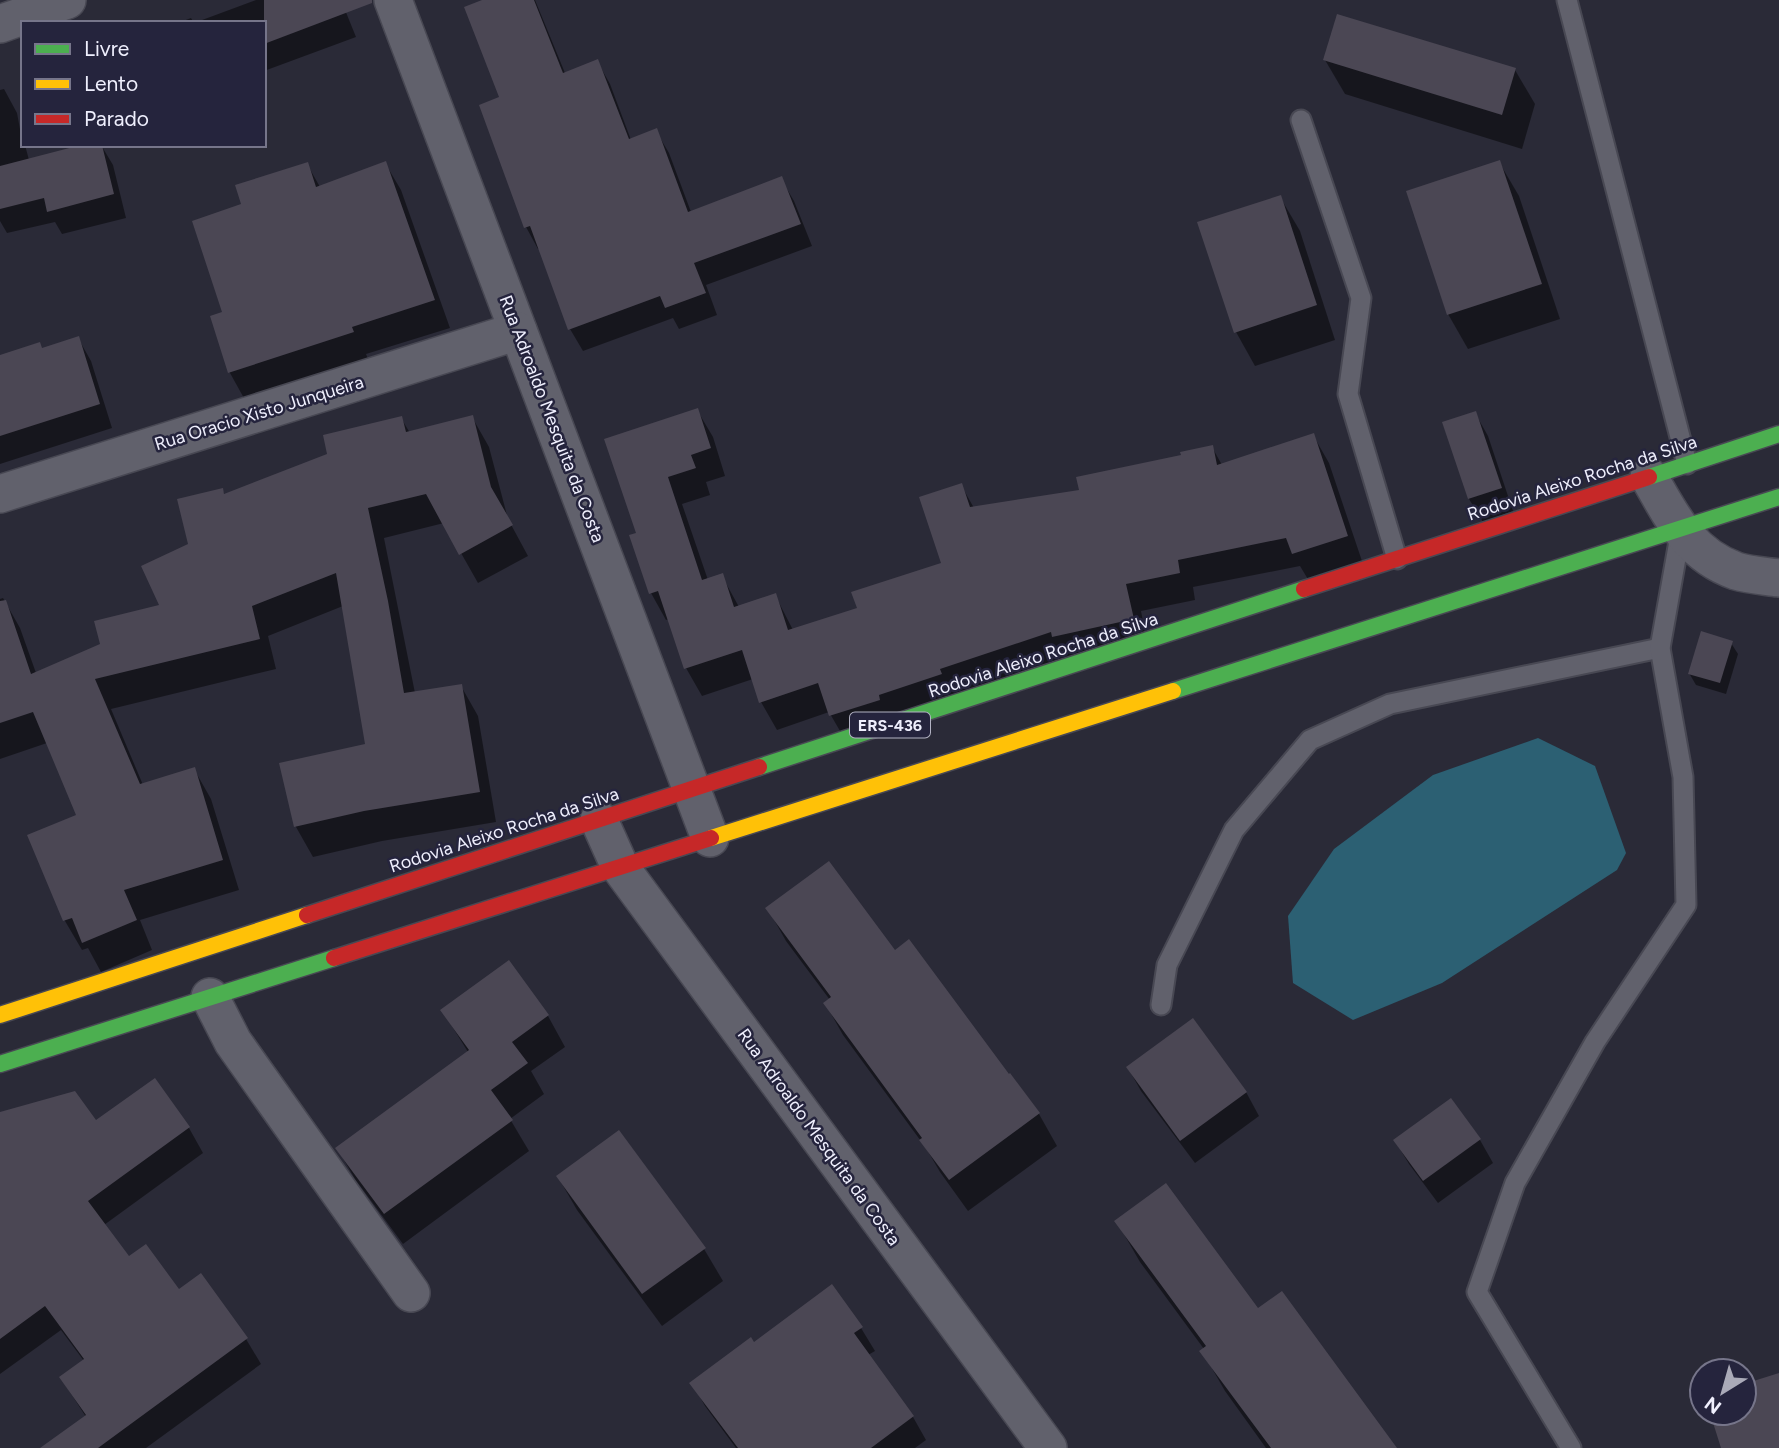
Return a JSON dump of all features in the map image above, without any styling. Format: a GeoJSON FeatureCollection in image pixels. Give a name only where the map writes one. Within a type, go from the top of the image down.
{"type":"FeatureCollection","features":[{"type":"Feature","properties":{"kind":"main road","name":"Rodovia Aleixo Rocha da Silva"},"geometry":{"type":"LineString","coordinates":[[0,1015],[1779,434]]}},
{"type":"Feature","properties":{"kind":"main road"},"geometry":{"type":"LineString","coordinates":[[0,1064],[1779,497]]}},
{"type":"Feature","properties":{"kind":"street"},"geometry":{"type":"LineString","coordinates":[[0,24],[67,0]]}},
{"type":"Feature","properties":{"kind":"street","name":"Rua Adroaldo Mesquita da Costa"},"geometry":{"type":"LineString","coordinates":[[393,0],[710,838]]}},
{"type":"Feature","properties":{"kind":"street","name":"Rua Oracio Xisto Junqueira"},"geometry":{"type":"LineString","coordinates":[[0,494],[519,331]]}},
{"type":"Feature","properties":{"kind":"street"},"geometry":{"type":"LineString","coordinates":[[1649,477],[1681,530],[1703,555],[1737,571],[1779,578]]}},
{"type":"Feature","properties":{"kind":"street","name":"Rua Adroaldo Mesquita da Costa"},"geometry":{"type":"LineString","coordinates":[[600,820],[620,867],[1048,1448]]}},
{"type":"Feature","properties":{"kind":"street"},"geometry":{"type":"LineString","coordinates":[[210,997],[233,1041],[411,1293]]}},
{"type":"Feature","properties":{"kind":"lane"},"geometry":{"type":"LineString","coordinates":[[1567,0],[1687,464]]}},
{"type":"Feature","properties":{"kind":"lane"},"geometry":{"type":"LineString","coordinates":[[1301,120],[1361,298],[1348,394],[1397,559]]}},
{"type":"Feature","properties":{"kind":"lane"},"geometry":{"type":"LineString","coordinates":[[1571,1448],[1477,1292],[1516,1183],[1595,1041],[1686,905],[1683,777],[1660,648],[1681,530]]}},
{"type":"Feature","properties":{"kind":"lane"},"geometry":{"type":"LineString","coordinates":[[1161,1005],[1167,965],[1234,830],[1310,740],[1390,704],[1660,648]]}},
{"type":"Feature","properties":{"kind":"water"},"geometry":{"type":"Polygon","coordinates":[[[1538,738],[1595,766],[1626,853],[1617,870],[1442,983],[1353,1020],[1293,983],[1288,916],[1334,849],[1433,775],[1538,738]]]}},
{"type":"Feature","properties":{"kind":"building"},"geometry":{"type":"Polygon","coordinates":[[[264,0],[372,0],[372,3],[266,43],[264,0]]]}},
{"type":"Feature","properties":{"kind":"building"},"geometry":{"type":"Polygon","coordinates":[[[482,0],[534,0],[563,73],[598,59],[629,139],[657,128],[688,212],[782,176],[801,224],[694,263],[706,293],[665,308],[660,296],[568,330],[530,226],[524,228],[479,105],[499,97],[464,7],[482,0]]]}},
{"type":"Feature","properties":{"kind":"building"},"geometry":{"type":"Polygon","coordinates":[[[1337,14],[1516,68],[1502,115],[1323,60],[1337,14]]]}},
{"type":"Feature","properties":{"kind":"building"},"geometry":{"type":"Polygon","coordinates":[[[73,147],[102,147],[114,194],[47,212],[44,198],[0,209],[0,166],[73,147]]]}},
{"type":"Feature","properties":{"kind":"building"},"geometry":{"type":"Polygon","coordinates":[[[1500,160],[1542,284],[1447,315],[1406,191],[1500,160]]]}},
{"type":"Feature","properties":{"kind":"building"},"geometry":{"type":"Polygon","coordinates":[[[386,161],[435,300],[352,327],[354,332],[228,373],[210,316],[222,312],[192,221],[241,204],[235,185],[308,162],[316,187],[386,161]]]}},
{"type":"Feature","properties":{"kind":"building"},"geometry":{"type":"Polygon","coordinates":[[[1281,195],[1317,305],[1234,333],[1197,222],[1281,195]]]}},
{"type":"Feature","properties":{"kind":"building"},"geometry":{"type":"Polygon","coordinates":[[[79,336],[100,404],[0,436],[0,355],[40,342],[42,348],[79,336]]]}},
{"type":"Feature","properties":{"kind":"building"},"geometry":{"type":"Polygon","coordinates":[[[698,408],[711,448],[691,455],[696,468],[668,477],[702,580],[723,573],[734,607],[776,593],[788,630],[857,608],[851,592],[941,563],[919,497],[962,483],[970,507],[1079,490],[1076,477],[1181,455],[1180,452],[1213,445],[1217,465],[1314,433],[1348,536],[1292,554],[1286,538],[1178,560],[1180,573],[1126,584],[1134,619],[1052,637],[1051,632],[940,669],[942,674],[879,695],[880,700],[829,716],[818,683],[759,703],[742,650],[684,669],[658,591],[649,594],[629,535],[636,533],[604,439],[698,408]]]}},
{"type":"Feature","properties":{"kind":"building"},"geometry":{"type":"Polygon","coordinates":[[[1476,411],[1502,488],[1468,499],[1442,422],[1476,411]]]}},
{"type":"Feature","properties":{"kind":"building"},"geometry":{"type":"Polygon","coordinates":[[[473,415],[491,487],[513,525],[459,555],[426,494],[368,508],[404,693],[462,684],[480,792],[364,811],[294,827],[279,763],[365,744],[336,573],[252,606],[260,639],[95,679],[140,784],[195,767],[223,860],[124,890],[137,920],[82,943],[72,918],[63,921],[27,835],[76,815],[33,712],[0,723],[0,601],[6,600],[31,674],[100,644],[94,621],[159,605],[141,566],[188,544],[177,499],[223,488],[224,494],[327,454],[323,435],[402,416],[406,432],[473,415]]]}},
{"type":"Feature","properties":{"kind":"building"},"geometry":{"type":"Polygon","coordinates":[[[1701,631],[1733,641],[1720,683],[1688,674],[1701,631]]]}},
{"type":"Feature","properties":{"kind":"building"},"geometry":{"type":"Polygon","coordinates":[[[829,861],[895,950],[909,939],[1040,1113],[949,1180],[919,1140],[922,1138],[823,1003],[831,997],[765,908],[829,861]]]}},
{"type":"Feature","properties":{"kind":"building"},"geometry":{"type":"Polygon","coordinates":[[[509,960],[549,1015],[512,1042],[528,1063],[491,1090],[513,1120],[384,1214],[335,1148],[469,1050],[440,1010],[509,960]]]}},
{"type":"Feature","properties":{"kind":"building"},"geometry":{"type":"Polygon","coordinates":[[[1193,1018],[1247,1092],[1180,1141],[1126,1067],[1193,1018]]]}},
{"type":"Feature","properties":{"kind":"building"},"geometry":{"type":"Polygon","coordinates":[[[155,1078],[190,1127],[88,1201],[129,1256],[146,1244],[179,1289],[201,1273],[248,1338],[98,1448],[40,1448],[86,1415],[59,1377],[84,1359],[45,1306],[0,1339],[0,1112],[75,1091],[96,1120],[155,1078]]]}},
{"type":"Feature","properties":{"kind":"building"},"geometry":{"type":"Polygon","coordinates":[[[1451,1098],[1481,1139],[1423,1181],[1393,1140],[1451,1098]]]}},
{"type":"Feature","properties":{"kind":"building"},"geometry":{"type":"Polygon","coordinates":[[[619,1130],[706,1248],[642,1294],[556,1176],[619,1130]]]}},
{"type":"Feature","properties":{"kind":"building"},"geometry":{"type":"Polygon","coordinates":[[[1166,1183],[1258,1308],[1282,1291],[1397,1448],[1271,1448],[1199,1351],[1206,1346],[1114,1221],[1166,1183]]]}},
{"type":"Feature","properties":{"kind":"building"},"geometry":{"type":"Polygon","coordinates":[[[832,1284],[863,1327],[854,1333],[914,1416],[871,1448],[738,1448],[689,1383],[751,1337],[754,1342],[832,1284]]]}},
{"type":"Feature","properties":{"kind":"building"},"geometry":{"type":"Polygon","coordinates":[[[1779,1373],[1779,1448],[1721,1448],[1714,1427],[1758,1427],[1758,1380],[1779,1373]]]}},
{"type":"Feature","properties":{"kind":"traffic: fast"},"geometry":{"type":"LineString","coordinates":[[1649,477],[1779,434]]}},
{"type":"Feature","properties":{"kind":"traffic: fast"},"geometry":{"type":"LineString","coordinates":[[1173,691],[1779,497]]}},
{"type":"Feature","properties":{"kind":"traffic: fast"},"geometry":{"type":"LineString","coordinates":[[759,767],[1304,589]]}},
{"type":"Feature","properties":{"kind":"traffic: fast"},"geometry":{"type":"LineString","coordinates":[[0,1064],[334,958]]}},
{"type":"Feature","properties":{"kind":"traffic: slow"},"geometry":{"type":"LineString","coordinates":[[711,838],[1173,691]]}},
{"type":"Feature","properties":{"kind":"traffic: slow"},"geometry":{"type":"LineString","coordinates":[[0,1015],[307,915]]}},
{"type":"Feature","properties":{"kind":"traffic: jam"},"geometry":{"type":"LineString","coordinates":[[1304,589],[1649,477]]}},
{"type":"Feature","properties":{"kind":"traffic: jam"},"geometry":{"type":"LineString","coordinates":[[307,915],[759,767]]}},
{"type":"Feature","properties":{"kind":"traffic: jam"},"geometry":{"type":"LineString","coordinates":[[334,958],[711,838]]}}]}
